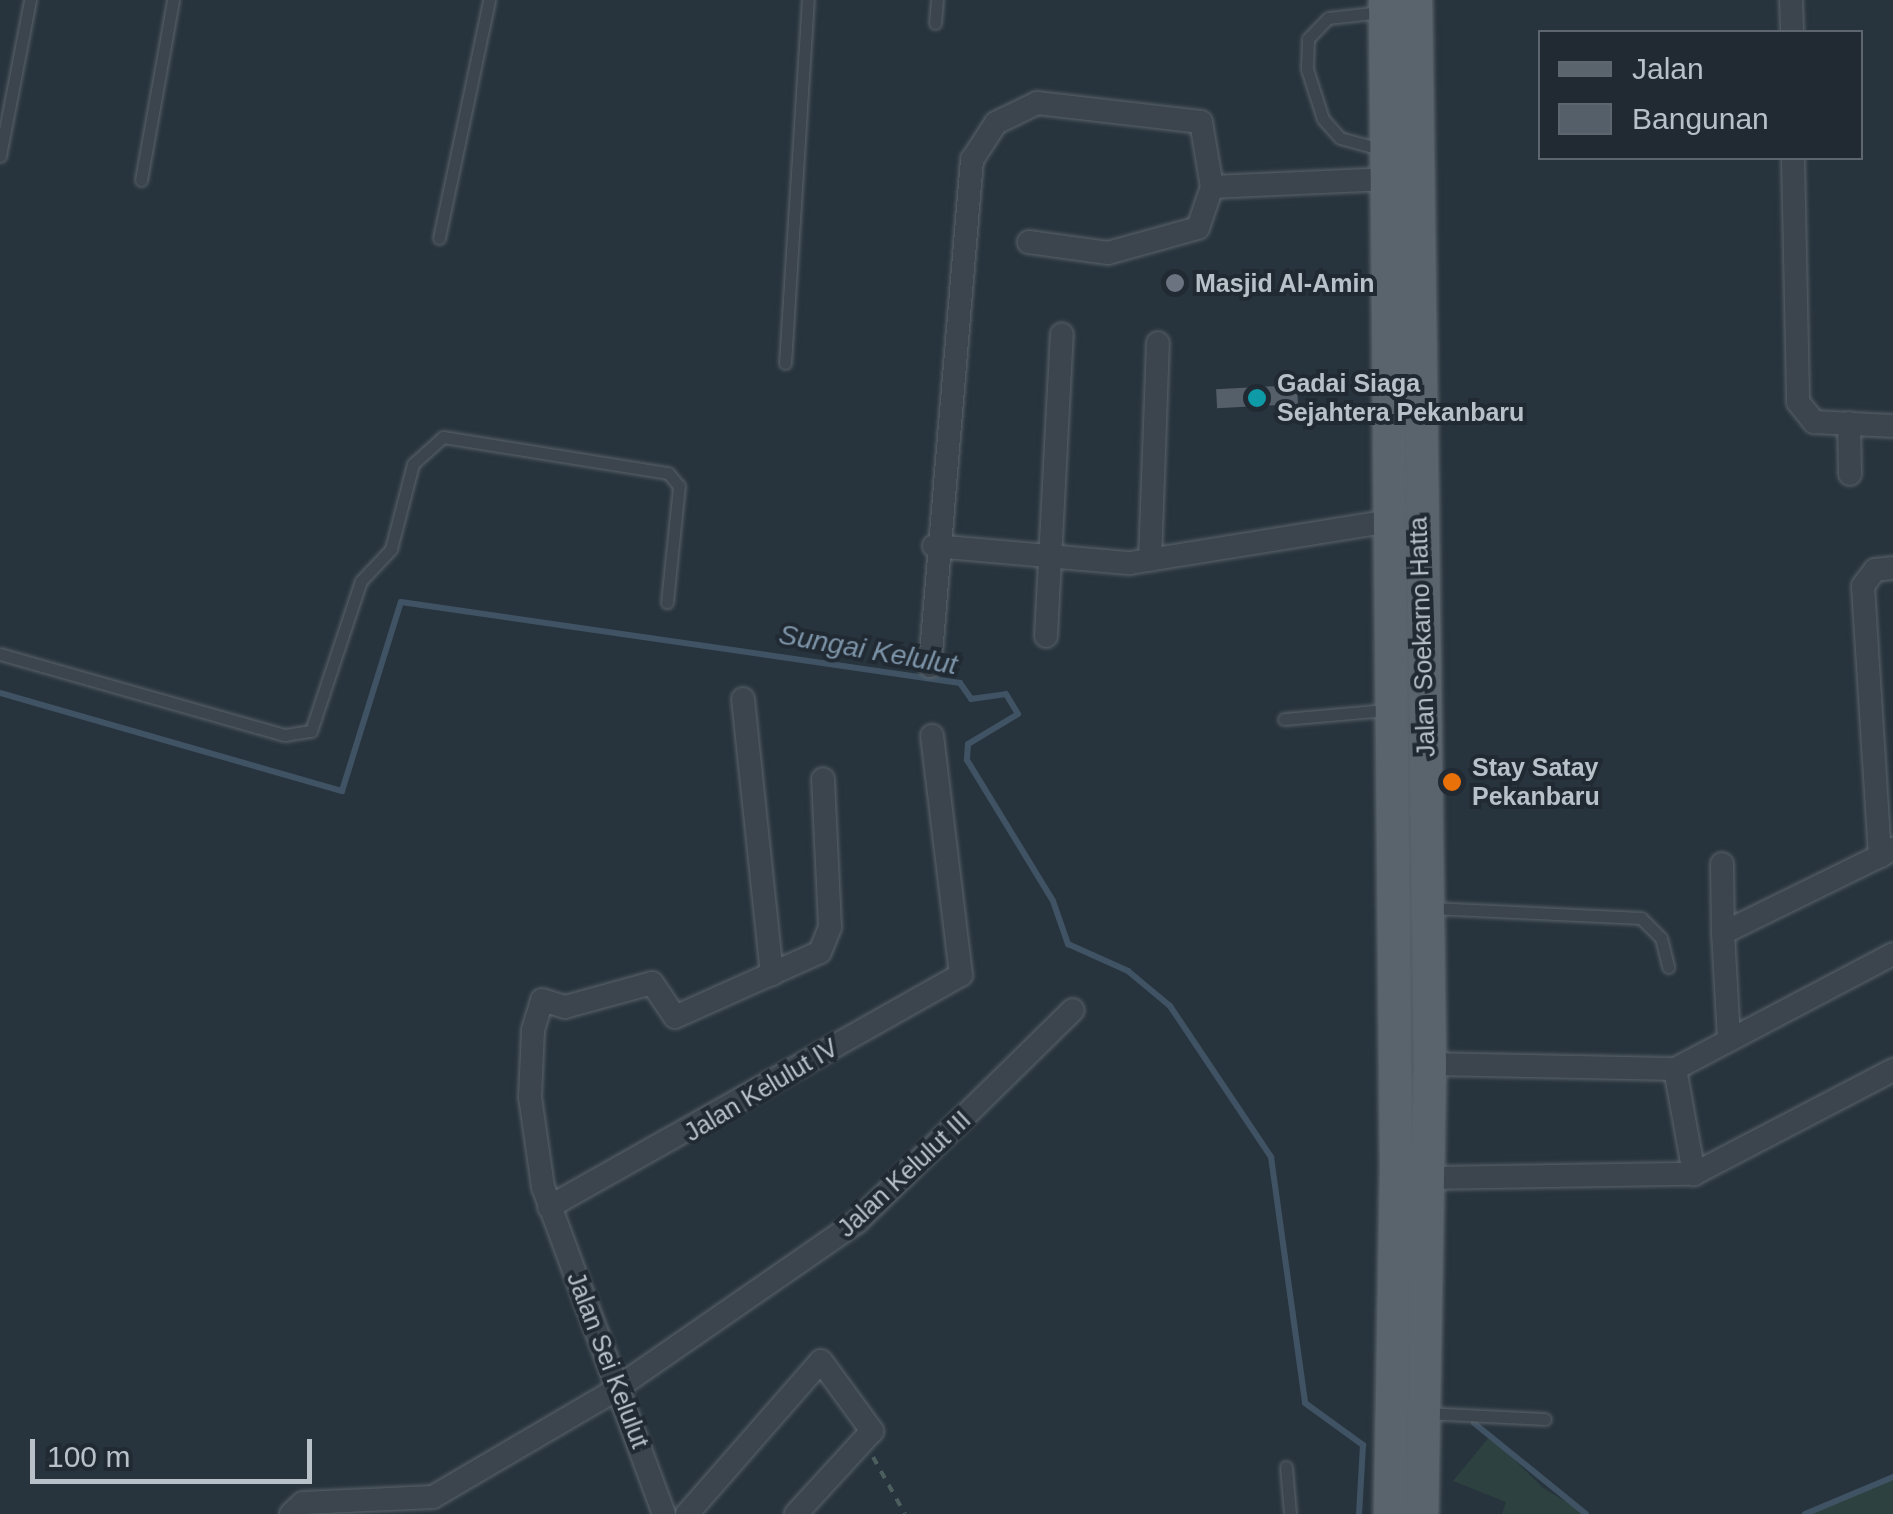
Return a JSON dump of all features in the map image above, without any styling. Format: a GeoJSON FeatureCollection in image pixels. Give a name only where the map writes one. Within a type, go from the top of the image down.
{"type":"FeatureCollection","features":[{"type":"Feature","properties":{"kind":"main road","name":"Jalan Soekarno Hatta"},"geometry":{"type":"LineString","coordinates":[[1416,0],[1430,1064],[1422,1514]]}},
{"type":"Feature","properties":{"kind":"main road","name":"Jalan Soekarno Hatta"},"geometry":{"type":"LineString","coordinates":[[1385,6],[1392,780],[1390,1514]]}},
{"type":"Feature","properties":{"kind":"main road"},"geometry":{"type":"LineString","coordinates":[[1392,780],[1426,779]]}},
{"type":"Feature","properties":{"kind":"street"},"geometry":{"type":"LineString","coordinates":[[1792,0],[1792,30]]}},
{"type":"Feature","properties":{"kind":"street"},"geometry":{"type":"LineString","coordinates":[[930,666],[934,546],[964,188],[996,124],[1038,103],[1185,115],[1201,122],[1212,187],[1198,228],[1158,245],[1108,253],[1029,242]]}},
{"type":"Feature","properties":{"kind":"street"},"geometry":{"type":"LineString","coordinates":[[1793,160],[1794,365],[1804,414],[1848,423],[1893,426]]}},
{"type":"Feature","properties":{"kind":"street"},"geometry":{"type":"LineString","coordinates":[[1212,187],[1389,165]]}},
{"type":"Feature","properties":{"kind":"street"},"geometry":{"type":"LineString","coordinates":[[1046,636],[1062,334]]}},
{"type":"Feature","properties":{"kind":"street"},"geometry":{"type":"LineString","coordinates":[[1150,560],[1158,343]]}},
{"type":"Feature","properties":{"kind":"street"},"geometry":{"type":"LineString","coordinates":[[1848,423],[1850,474]]}},
{"type":"Feature","properties":{"kind":"street"},"geometry":{"type":"LineString","coordinates":[[934,546],[1049,559],[1150,560],[1388,521]]}},
{"type":"Feature","properties":{"kind":"street"},"geometry":{"type":"LineString","coordinates":[[1723,932],[1887,852],[1864,586],[1875,570],[1893,568]]}},
{"type":"Feature","properties":{"kind":"street"},"geometry":{"type":"LineString","coordinates":[[1868,663],[1893,658]]}},
{"type":"Feature","properties":{"kind":"street"},"geometry":{"type":"LineString","coordinates":[[743,700],[772,974],[829,942],[823,779]]}},
{"type":"Feature","properties":{"kind":"street","name":"Jalan Kelulut IV"},"geometry":{"type":"LineString","coordinates":[[549,1207],[954,980],[965,964],[949,907],[932,736]]}},
{"type":"Feature","properties":{"kind":"street"},"geometry":{"type":"LineString","coordinates":[[1722,864],[1729,1040]]}},
{"type":"Feature","properties":{"kind":"street"},"geometry":{"type":"LineString","coordinates":[[1430,1064],[1674,1069],[1893,954]]}},
{"type":"Feature","properties":{"kind":"street","name":"Jalan Sei Kelulut"},"geometry":{"type":"LineString","coordinates":[[664,1514],[620,1386],[549,1207],[530,1097],[542,1000],[564,1007],[652,983],[675,1016],[772,974]]}},
{"type":"Feature","properties":{"kind":"street","name":"Jalan Kelulut III"},"geometry":{"type":"LineString","coordinates":[[291,1514],[302,1502],[433,1497],[620,1386],[858,1221],[1074,1010]]}},
{"type":"Feature","properties":{"kind":"street"},"geometry":{"type":"LineString","coordinates":[[1674,1069],[1694,1174]]}},
{"type":"Feature","properties":{"kind":"street"},"geometry":{"type":"LineString","coordinates":[[1426,1178],[1694,1174],[1893,1070]]}},
{"type":"Feature","properties":{"kind":"street"},"geometry":{"type":"LineString","coordinates":[[688,1514],[821,1361],[867,1438],[796,1514]]}},
{"type":"Feature","properties":{"kind":"lane"},"geometry":{"type":"LineString","coordinates":[[0,156],[30,0]]}},
{"type":"Feature","properties":{"kind":"lane"},"geometry":{"type":"LineString","coordinates":[[142,180],[173,0]]}},
{"type":"Feature","properties":{"kind":"lane"},"geometry":{"type":"LineString","coordinates":[[439,238],[489,0]]}},
{"type":"Feature","properties":{"kind":"lane"},"geometry":{"type":"LineString","coordinates":[[785,363],[808,0]]}},
{"type":"Feature","properties":{"kind":"lane"},"geometry":{"type":"LineString","coordinates":[[936,23],[937,0]]}},
{"type":"Feature","properties":{"kind":"lane"},"geometry":{"type":"LineString","coordinates":[[1385,6],[1328,18],[1308,39],[1307,69],[1323,119],[1340,138],[1389,165]]}},
{"type":"Feature","properties":{"kind":"lane"},"geometry":{"type":"LineString","coordinates":[[0,654],[284,735],[311,731],[362,580],[391,549],[414,464],[443,436],[668,473],[680,486],[667,602]]}},
{"type":"Feature","properties":{"kind":"lane"},"geometry":{"type":"LineString","coordinates":[[1284,719],[1391,710]]}},
{"type":"Feature","properties":{"kind":"lane"},"geometry":{"type":"LineString","coordinates":[[1427,908],[1641,918],[1660,938],[1668,966]]}},
{"type":"Feature","properties":{"kind":"lane"},"geometry":{"type":"LineString","coordinates":[[1423,1413],[1545,1419]]}},
{"type":"Feature","properties":{"kind":"lane"},"geometry":{"type":"LineString","coordinates":[[1286,1467],[1290,1514]]}},
{"type":"Feature","properties":{"kind":"path"},"geometry":{"type":"LineString","coordinates":[[867,1438],[905,1514]]}},
{"type":"Feature","properties":{"kind":"green space"},"geometry":{"type":"Polygon","coordinates":[[[1490,1436],[1543,1488],[1586,1514],[1502,1514],[1506,1502],[1453,1481],[1490,1436]]]}},
{"type":"Feature","properties":{"kind":"green space"},"geometry":{"type":"Polygon","coordinates":[[[1893,1477],[1893,1514],[1805,1514],[1867,1485],[1893,1477]]]}},
{"type":"Feature","properties":{"kind":"building","name":"Gadai Siaga Sejahtera Pekanbaru"},"geometry":{"type":"Polygon","coordinates":[[[1297,385],[1298,404],[1217,408],[1216,389],[1297,385]]]}},
{"type":"Feature","properties":{"kind":"waterway","name":"Sungai Kelulut"},"geometry":{"type":"LineString","coordinates":[[0,693],[342,791],[401,602],[960,683],[971,699],[1006,694],[1018,714],[968,744],[967,760],[1053,901],[1068,944],[1128,971],[1170,1006],[1271,1157],[1305,1403],[1363,1445],[1359,1514]]}},
{"type":"Feature","properties":{"kind":"waterway"},"geometry":{"type":"LineString","coordinates":[[1474,1423],[1586,1514]]}},
{"type":"Feature","properties":{"kind":"waterway"},"geometry":{"type":"LineString","coordinates":[[1805,1514],[1893,1477]]}},
{"type":"Feature","properties":{"kind":"place","name":"Masjid Al-Amin"},"geometry":{"type":"Point","coordinates":[1175,283]}},
{"type":"Feature","properties":{"kind":"place","name":"Gadai Siaga Sejahtera Pekanbaru"},"geometry":{"type":"Point","coordinates":[1257,398]}},
{"type":"Feature","properties":{"kind":"place","name":"Stay Satay Pekanbaru"},"geometry":{"type":"Point","coordinates":[1452,782]}}]}
